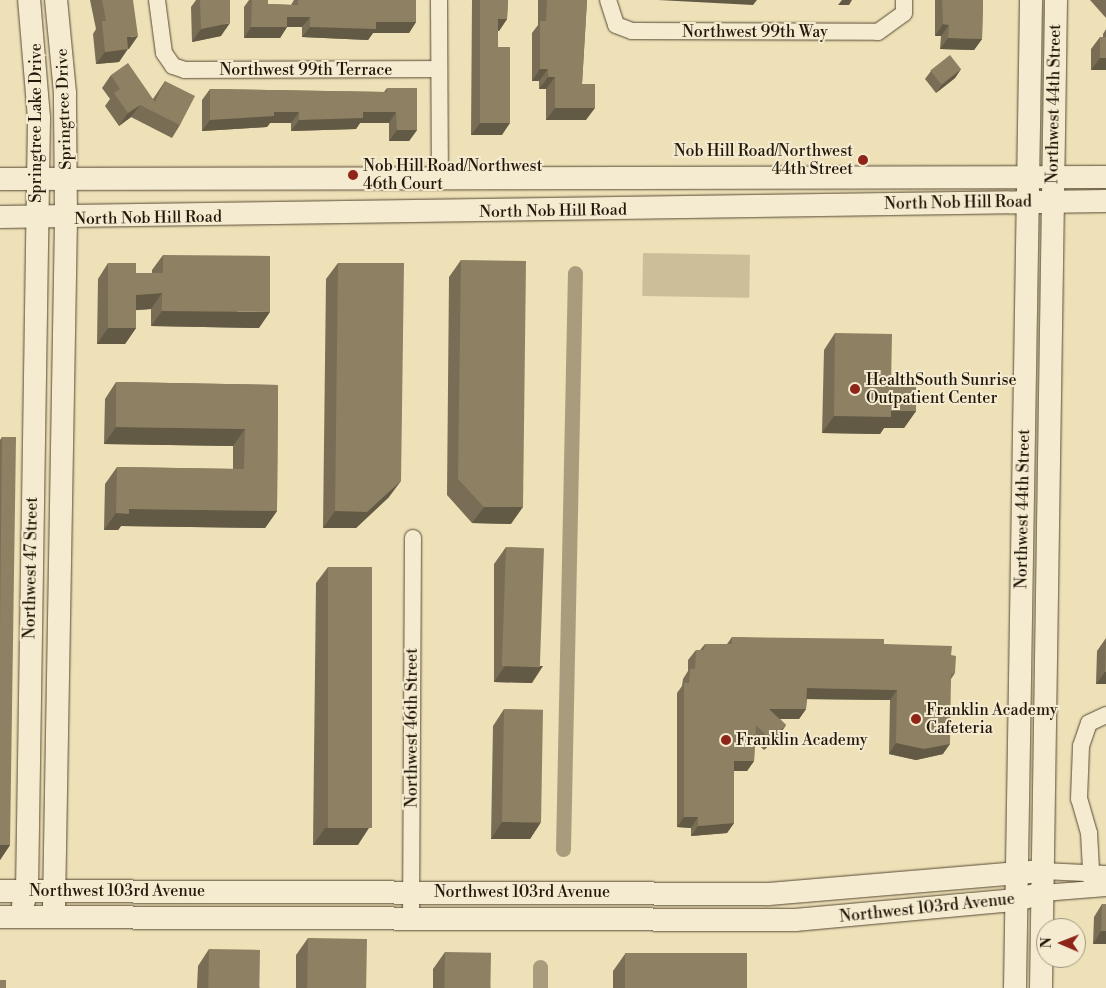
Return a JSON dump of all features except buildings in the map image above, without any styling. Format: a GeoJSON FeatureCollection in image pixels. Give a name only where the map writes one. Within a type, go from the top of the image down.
{"type":"FeatureCollection","features":[{"type":"Feature","properties":{"kind":"street","name":"Springtree Lake Drive"},"geometry":{"type":"LineString","coordinates":[[29,0],[38,63],[36,218]]}},
{"type":"Feature","properties":{"kind":"street","name":"Springtree Drive"},"geometry":{"type":"LineString","coordinates":[[56,0],[62,44],[66,218]]}},
{"type":"Feature","properties":{"kind":"street","name":"Northwest 99th Terrace"},"geometry":{"type":"LineString","coordinates":[[157,0],[164,53],[173,66],[185,70],[439,69]]}},
{"type":"Feature","properties":{"kind":"street"},"geometry":{"type":"LineString","coordinates":[[439,0],[440,177]]}},
{"type":"Feature","properties":{"kind":"street","name":"Northwest 99th Way"},"geometry":{"type":"LineString","coordinates":[[608,0],[616,24],[632,31],[878,32],[894,24],[904,13],[904,0]]}},
{"type":"Feature","properties":{"kind":"street","name":"Northwest 44th Street"},"geometry":{"type":"LineString","coordinates":[[1015,988],[1031,0]]}},
{"type":"Feature","properties":{"kind":"street","name":"Northwest 44th Street"},"geometry":{"type":"LineString","coordinates":[[1041,988],[1056,0]]}},
{"type":"Feature","properties":{"kind":"street","name":"North Nob Hill Road"},"geometry":{"type":"LineString","coordinates":[[0,179],[1106,177]]}},
{"type":"Feature","properties":{"kind":"street","name":"North Nob Hill Road"},"geometry":{"type":"LineString","coordinates":[[0,217],[66,218],[1106,201]]}},
{"type":"Feature","properties":{"kind":"street","name":"Northwest 47 Street"},"geometry":{"type":"LineString","coordinates":[[10,917],[27,891],[36,218]]}},
{"type":"Feature","properties":{"kind":"street","name":"Northwest 47 Street"},"geometry":{"type":"LineString","coordinates":[[54,917],[60,405],[66,218]]}},
{"type":"Feature","properties":{"kind":"street"},"geometry":{"type":"LineString","coordinates":[[33,405],[60,405]]}},
{"type":"Feature","properties":{"kind":"street","name":"Northwest 46th Street"},"geometry":{"type":"LineString","coordinates":[[411,919],[412,538]]}},
{"type":"Feature","properties":{"kind":"street"},"geometry":{"type":"LineString","coordinates":[[30,684],[57,684]]}},
{"type":"Feature","properties":{"kind":"street"},"geometry":{"type":"LineString","coordinates":[[1099,880],[1078,785],[1081,746],[1089,724],[1106,715]]}},
{"type":"Feature","properties":{"kind":"street"},"geometry":{"type":"LineString","coordinates":[[1043,871],[1099,880]]}},
{"type":"Feature","properties":{"kind":"street","name":"Northwest 103rd Avenue"},"geometry":{"type":"LineString","coordinates":[[0,891],[768,894],[1016,875],[1043,871]]}},
{"type":"Feature","properties":{"kind":"street"},"geometry":{"type":"LineString","coordinates":[[1043,893],[1099,880]]}},
{"type":"Feature","properties":{"kind":"street","name":"Northwest 103rd Avenue"},"geometry":{"type":"LineString","coordinates":[[10,917],[795,920],[1016,900],[1043,893]]}},
{"type":"Feature","properties":{"kind":"shaded area"},"geometry":{"type":"Polygon","coordinates":[[[643,253],[750,255],[749,298],[642,296],[643,253]]]}},
{"type":"Feature","properties":{"kind":"waterway"},"geometry":{"type":"LineString","coordinates":[[563,849],[575,273]]}},
{"type":"Feature","properties":{"kind":"waterway"},"geometry":{"type":"LineString","coordinates":[[540,967],[540,988]]}},
{"type":"Feature","properties":{"kind":"place","name":"Nob Hill Road/Northwest 44th Street"},"geometry":{"type":"Point","coordinates":[863,160]}},
{"type":"Feature","properties":{"kind":"place","name":"Nob Hill Road/Northwest 46th Court"},"geometry":{"type":"Point","coordinates":[353,175]}},
{"type":"Feature","properties":{"kind":"place","name":"HealthSouth Sunrise Outpatient Center"},"geometry":{"type":"Point","coordinates":[855,389]}},
{"type":"Feature","properties":{"kind":"place","name":"Franklin Academy Cafeteria"},"geometry":{"type":"Point","coordinates":[916,719]}},
{"type":"Feature","properties":{"kind":"place","name":"Franklin Academy"},"geometry":{"type":"Point","coordinates":[726,740]}}]}
